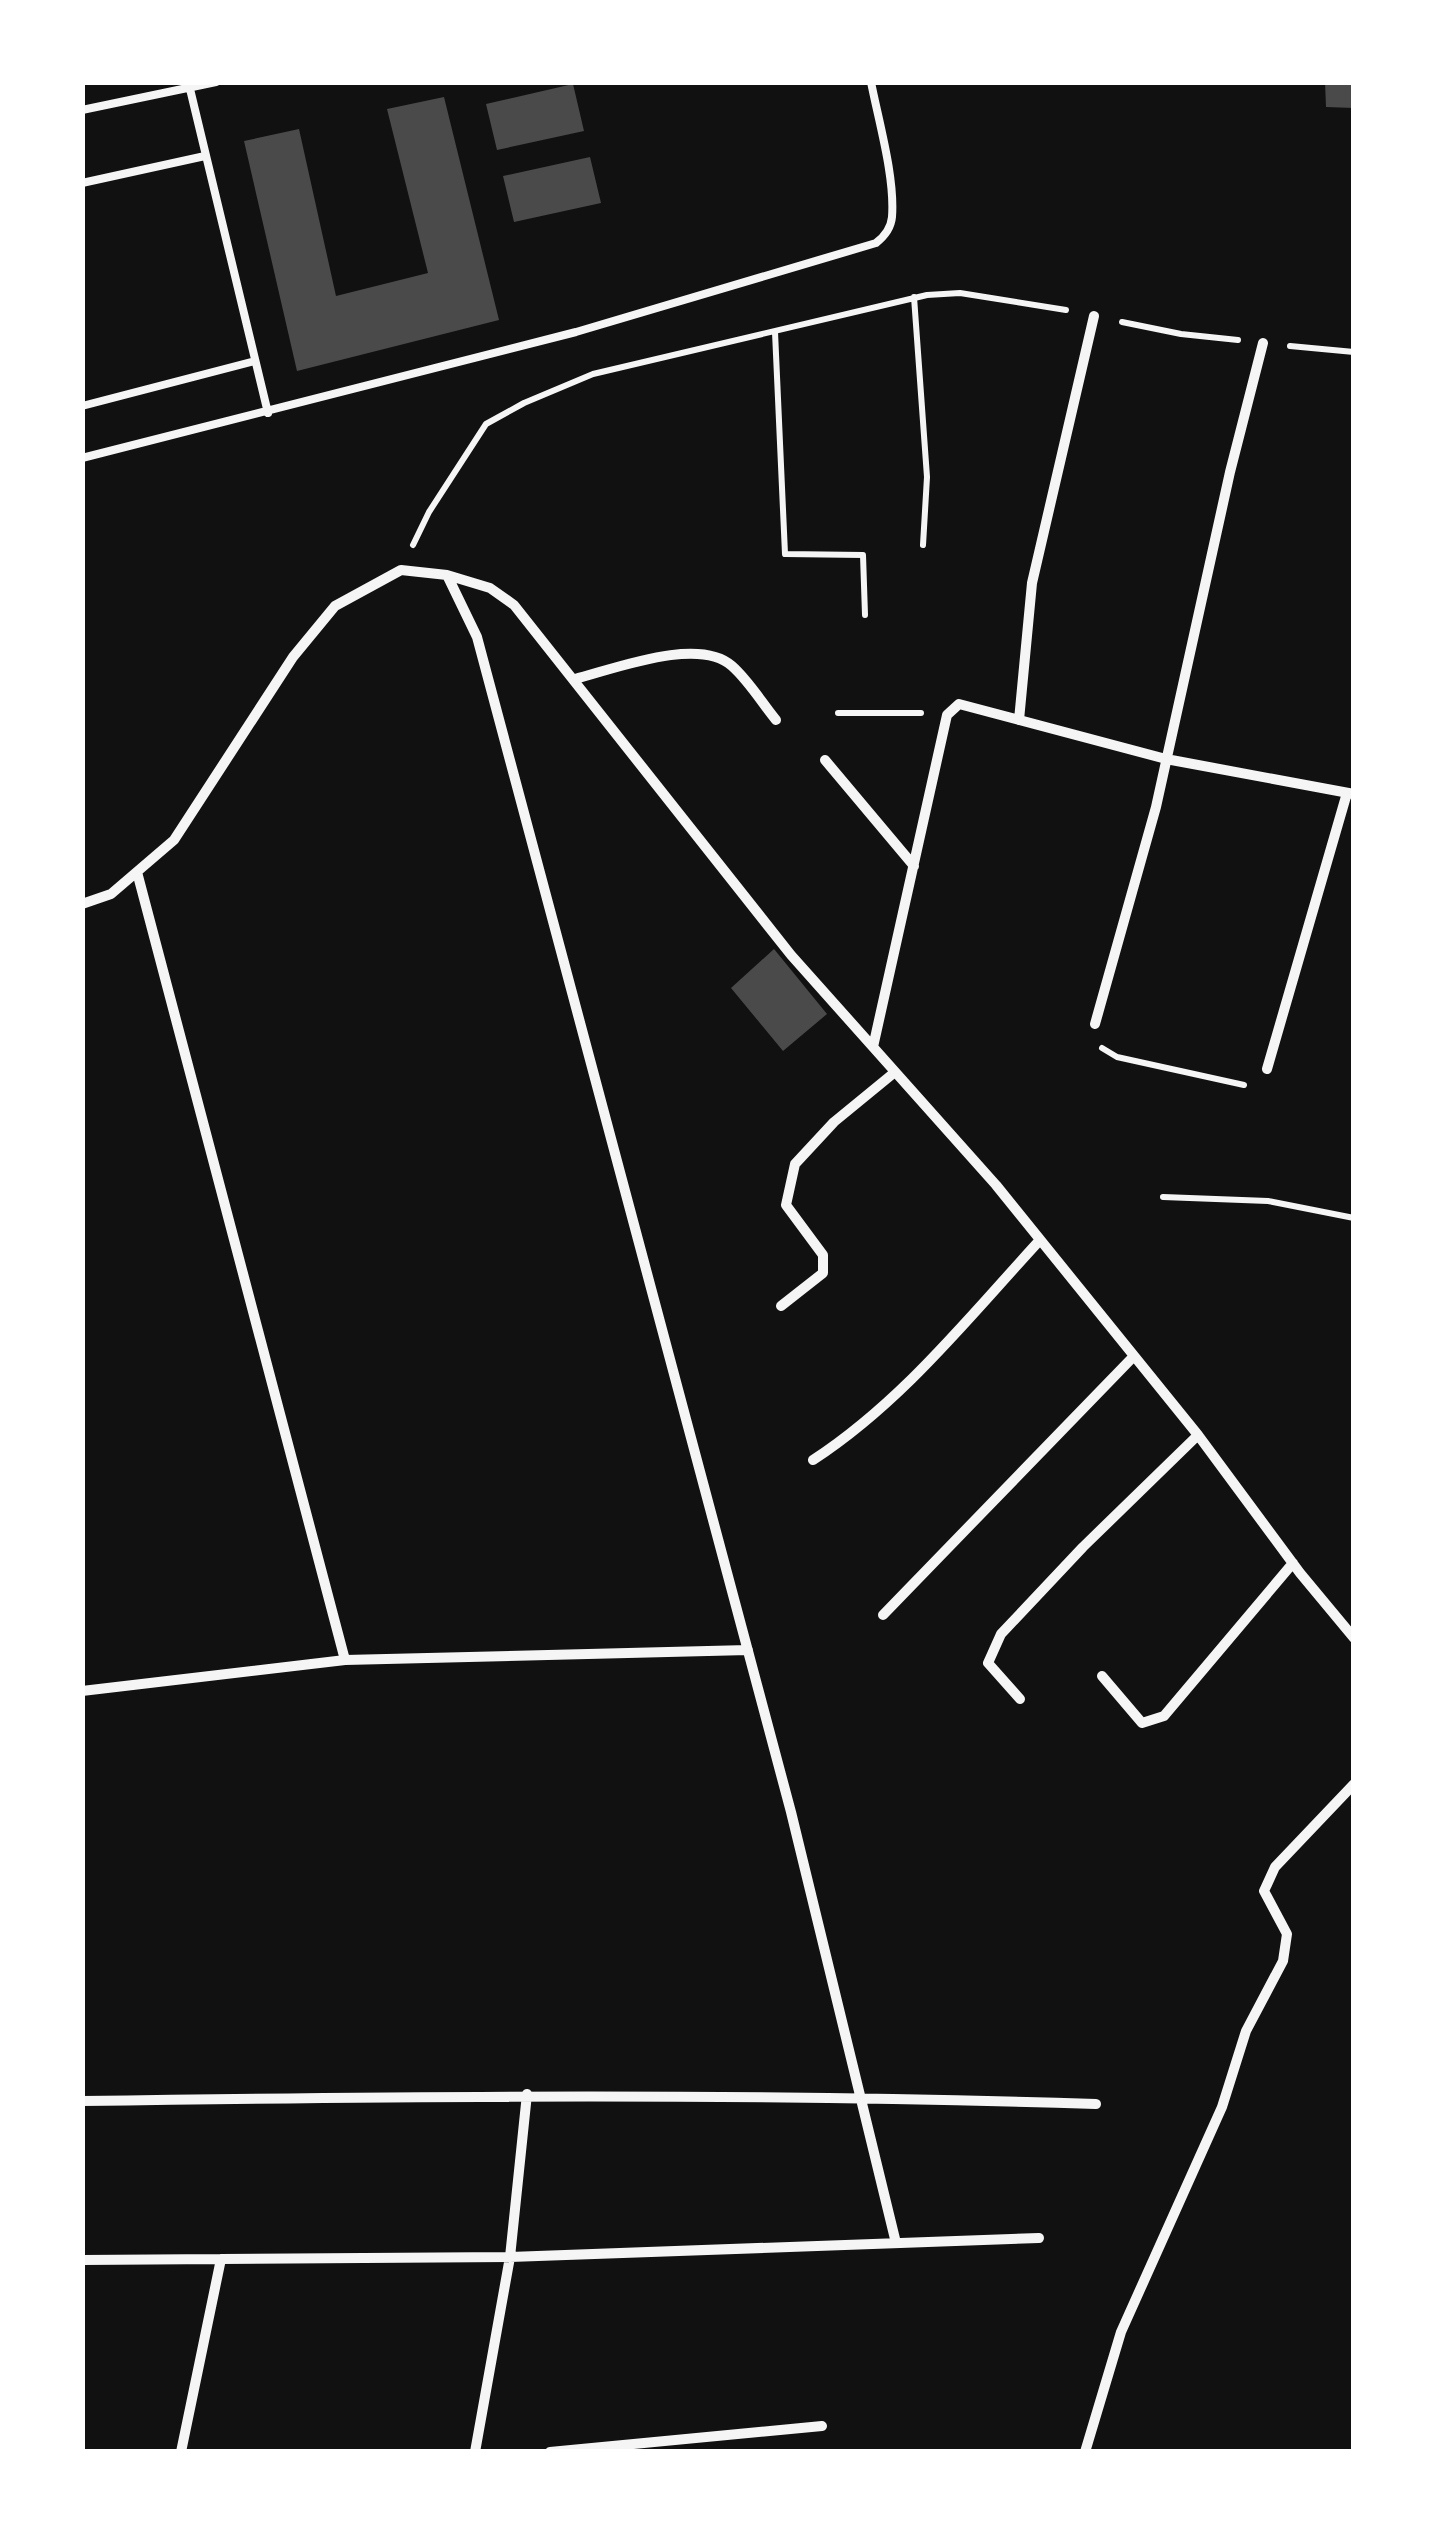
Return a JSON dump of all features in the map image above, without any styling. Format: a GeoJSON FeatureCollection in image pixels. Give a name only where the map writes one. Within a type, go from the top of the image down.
{"type":"FeatureCollection","features":[{"type":"Feature","properties":{"kind":"street"},"geometry":{"type":"LineString","coordinates":[[1019,720],[1032,583],[1094,316]]}},
{"type":"Feature","properties":{"kind":"street"},"geometry":{"type":"LineString","coordinates":[[1096,1024],[1166,759],[1263,343]]}},
{"type":"Feature","properties":{"kind":"street"},"geometry":{"type":"LineString","coordinates":[[82,904],[111,894],[174,840],[293,657],[335,606],[401,570],[447,575],[490,588],[514,605],[779,940],[1040,1240],[1198,1435],[1292,1563],[1354,1638]]}},
{"type":"Feature","properties":{"kind":"street"},"geometry":{"type":"LineString","coordinates":[[447,575],[476,637],[748,1650],[896,2243]]}},
{"type":"Feature","properties":{"kind":"street"},"geometry":{"type":"LineString","coordinates":[[575,679],[663,656],[703,652],[730,663],[776,720]]}},
{"type":"Feature","properties":{"kind":"street"},"geometry":{"type":"LineString","coordinates":[[873,1047],[947,716],[951,709],[965,704],[1166,759],[1350,794],[1267,1069]]}},
{"type":"Feature","properties":{"kind":"street"},"geometry":{"type":"LineString","coordinates":[[826,760],[914,866]]}},
{"type":"Feature","properties":{"kind":"street"},"geometry":{"type":"LineString","coordinates":[[137,872],[345,1660]]}},
{"type":"Feature","properties":{"kind":"street"},"geometry":{"type":"LineString","coordinates":[[780,1306],[823,1273],[823,1255],[786,1204],[795,1164],[834,1122],[895,1072]]}},
{"type":"Feature","properties":{"kind":"street"},"geometry":{"type":"LineString","coordinates":[[813,1460],[849,1436],[919,1372],[1040,1240]]}},
{"type":"Feature","properties":{"kind":"street"},"geometry":{"type":"LineString","coordinates":[[883,1616],[1134,1356]]}},
{"type":"Feature","properties":{"kind":"street"},"geometry":{"type":"LineString","coordinates":[[1020,1699],[988,1662],[1001,1634],[1198,1435]]}},
{"type":"Feature","properties":{"kind":"street"},"geometry":{"type":"LineString","coordinates":[[1102,1676],[1142,1723],[1164,1716],[1292,1563]]}},
{"type":"Feature","properties":{"kind":"street"},"geometry":{"type":"LineString","coordinates":[[82,1691],[345,1660],[748,1650]]}},
{"type":"Feature","properties":{"kind":"street"},"geometry":{"type":"LineString","coordinates":[[1085,2452],[1121,2332],[1222,2107],[1246,2031],[1283,1961],[1287,1934],[1264,1891],[1275,1867],[1354,1784]]}},
{"type":"Feature","properties":{"kind":"street"},"geometry":{"type":"LineString","coordinates":[[475,2452],[510,2257],[527,2094]]}},
{"type":"Feature","properties":{"kind":"street"},"geometry":{"type":"LineString","coordinates":[[82,2101],[527,2094],[860,2096],[1096,2104]]}},
{"type":"Feature","properties":{"kind":"street"},"geometry":{"type":"LineString","coordinates":[[82,2260],[510,2257],[1039,2238]]}},
{"type":"Feature","properties":{"kind":"street"},"geometry":{"type":"LineString","coordinates":[[181,2452],[221,2259]]}},
{"type":"Feature","properties":{"kind":"street"},"geometry":{"type":"LineString","coordinates":[[550,2452],[822,2426]]}},
{"type":"Feature","properties":{"kind":"lane"},"geometry":{"type":"LineString","coordinates":[[82,110],[216,82]]}},
{"type":"Feature","properties":{"kind":"lane"},"geometry":{"type":"LineString","coordinates":[[82,458],[576,332],[876,244],[886,236],[892,220],[871,82]]}},
{"type":"Feature","properties":{"kind":"lane"},"geometry":{"type":"LineString","coordinates":[[190,89],[268,413]]}},
{"type":"Feature","properties":{"kind":"lane"},"geometry":{"type":"LineString","coordinates":[[82,183],[205,156]]}},
{"type":"Feature","properties":{"kind":"lane"},"geometry":{"type":"LineString","coordinates":[[82,406],[255,361]]}},
{"type":"Feature","properties":{"kind":"path"},"geometry":{"type":"LineString","coordinates":[[401,570],[429,512],[486,424],[524,403],[593,374],[914,297],[960,292],[1182,334],[1354,352]]}},
{"type":"Feature","properties":{"kind":"path"},"geometry":{"type":"LineString","coordinates":[[914,297],[927,477],[923,545]]}},
{"type":"Feature","properties":{"kind":"path"},"geometry":{"type":"LineString","coordinates":[[775,332],[786,554],[863,556],[865,614]]}},
{"type":"Feature","properties":{"kind":"path"},"geometry":{"type":"LineString","coordinates":[[838,714],[893,711],[947,716]]}},
{"type":"Feature","properties":{"kind":"path"},"geometry":{"type":"LineString","coordinates":[[1096,1024],[1098,1045],[1118,1057],[1240,1086],[1252,1084],[1267,1069]]}},
{"type":"Feature","properties":{"kind":"path"},"geometry":{"type":"LineString","coordinates":[[1162,1198],[1268,1201],[1354,1218]]}},
{"type":"Feature","properties":{"kind":"building"},"geometry":{"type":"Polygon","coordinates":[[[1325,82],[1354,82],[1354,108],[1326,107],[1325,82]]]}},
{"type":"Feature","properties":{"kind":"building"},"geometry":{"type":"Polygon","coordinates":[[[573,84],[584,131],[497,150],[486,104],[573,84]]]}},
{"type":"Feature","properties":{"kind":"building"},"geometry":{"type":"Polygon","coordinates":[[[444,97],[499,320],[297,371],[244,141],[299,129],[336,296],[428,273],[387,109],[444,97]]]}},
{"type":"Feature","properties":{"kind":"building"},"geometry":{"type":"Polygon","coordinates":[[[590,157],[601,203],[514,222],[503,176],[590,157]]]}},
{"type":"Feature","properties":{"kind":"building"},"geometry":{"type":"Polygon","coordinates":[[[774,949],[827,1014],[783,1051],[731,988],[774,949]]]}}]}
